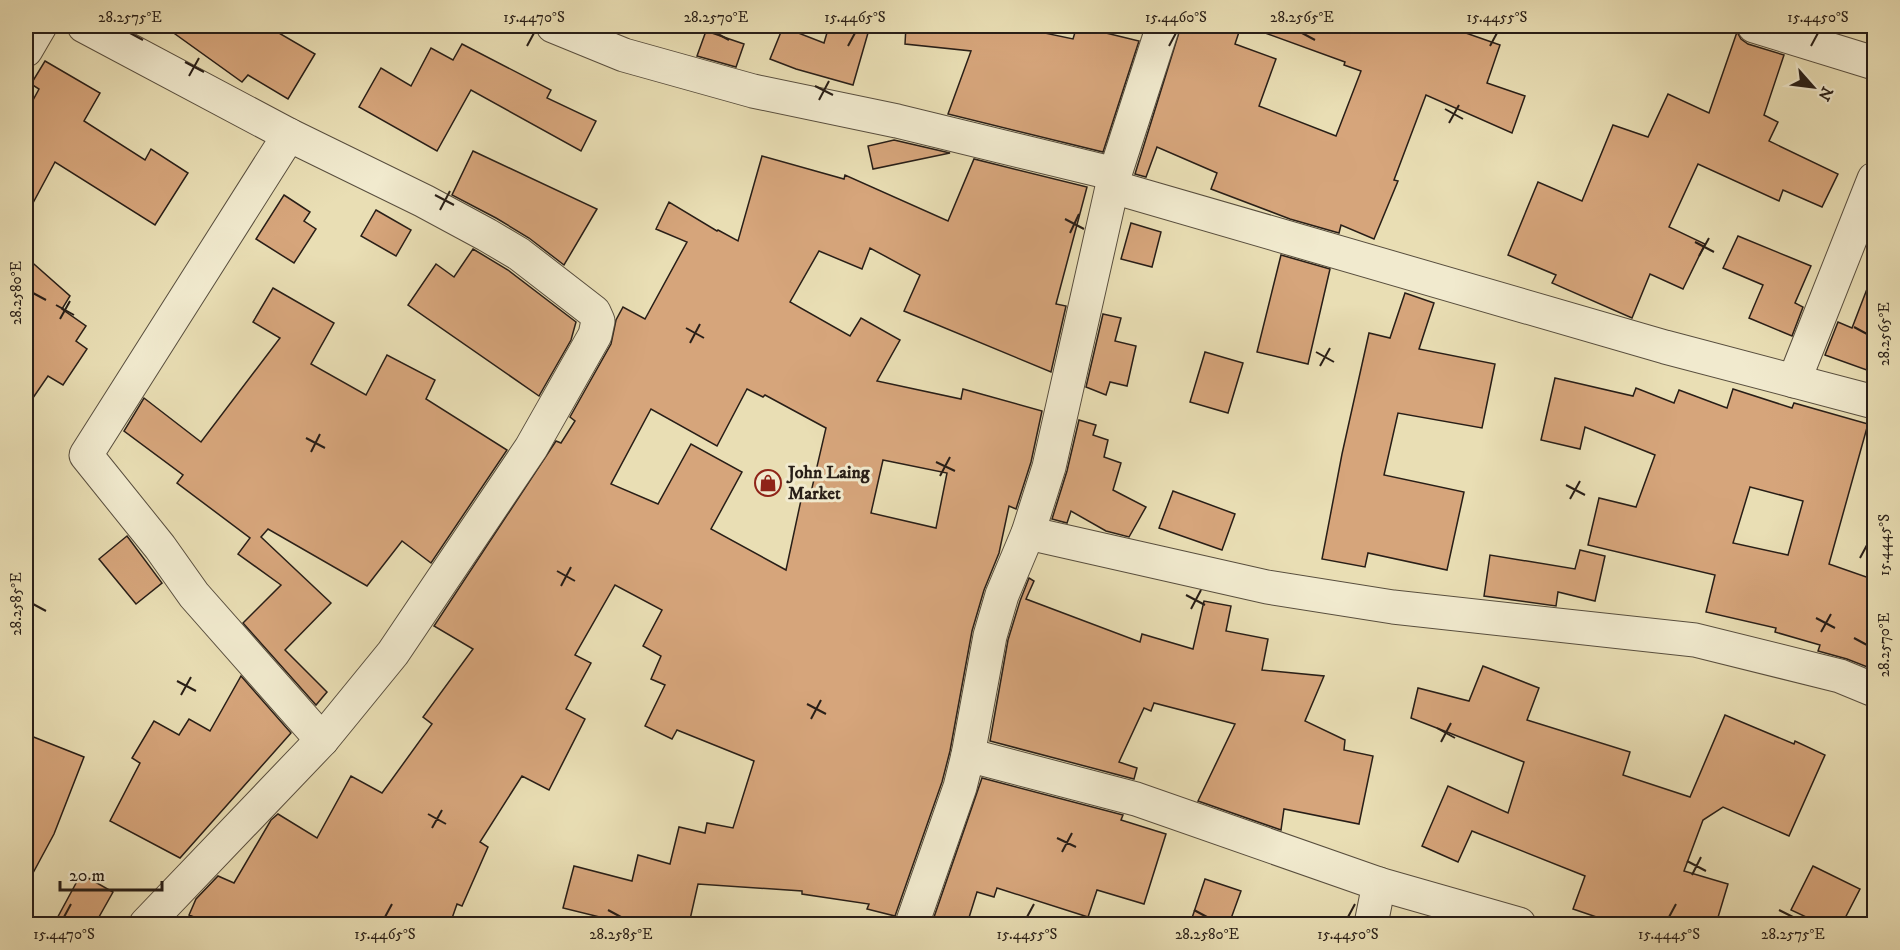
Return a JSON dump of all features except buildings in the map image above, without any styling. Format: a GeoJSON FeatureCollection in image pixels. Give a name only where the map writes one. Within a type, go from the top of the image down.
{"type":"FeatureCollection","features":[{"type":"Feature","properties":{"kind":"street"},"geometry":{"type":"LineString","coordinates":[[26,50],[40,26]]}},
{"type":"Feature","properties":{"kind":"street"},"geometry":{"type":"LineString","coordinates":[[84,26],[290,135],[424,201],[519,254],[594,312],[598,321],[595,335],[531,448],[393,652],[322,740],[146,924]]}},
{"type":"Feature","properties":{"kind":"street"},"geometry":{"type":"LineString","coordinates":[[553,26],[624,55],[753,91],[897,121],[1114,181],[1665,347],[1875,402]]}},
{"type":"Feature","properties":{"kind":"street"},"geometry":{"type":"LineString","coordinates":[[912,924],[960,786],[990,636],[1002,595],[1028,534],[1049,467],[1114,181],[1163,26]]}},
{"type":"Feature","properties":{"kind":"street"},"geometry":{"type":"LineString","coordinates":[[1754,26],[1875,63]]}},
{"type":"Feature","properties":{"kind":"street"},"geometry":{"type":"LineString","coordinates":[[290,135],[86,455],[160,546],[194,595],[322,740]]}},
{"type":"Feature","properties":{"kind":"street"},"geometry":{"type":"LineString","coordinates":[[1794,381],[1875,179]]}},
{"type":"Feature","properties":{"kind":"street"},"geometry":{"type":"LineString","coordinates":[[1028,534],[1267,587],[1393,608],[1695,640],[1840,676],[1875,690]]}},
{"type":"Feature","properties":{"kind":"street"},"geometry":{"type":"LineString","coordinates":[[968,755],[1137,799],[1379,884],[1519,924]]}},
{"type":"Feature","properties":{"kind":"street"},"geometry":{"type":"LineString","coordinates":[[1371,924],[1379,884]]}},
{"type":"Feature","properties":{"kind":"place","name":"John Laing Market"},"geometry":{"type":"Point","coordinates":[768,483]}}]}
